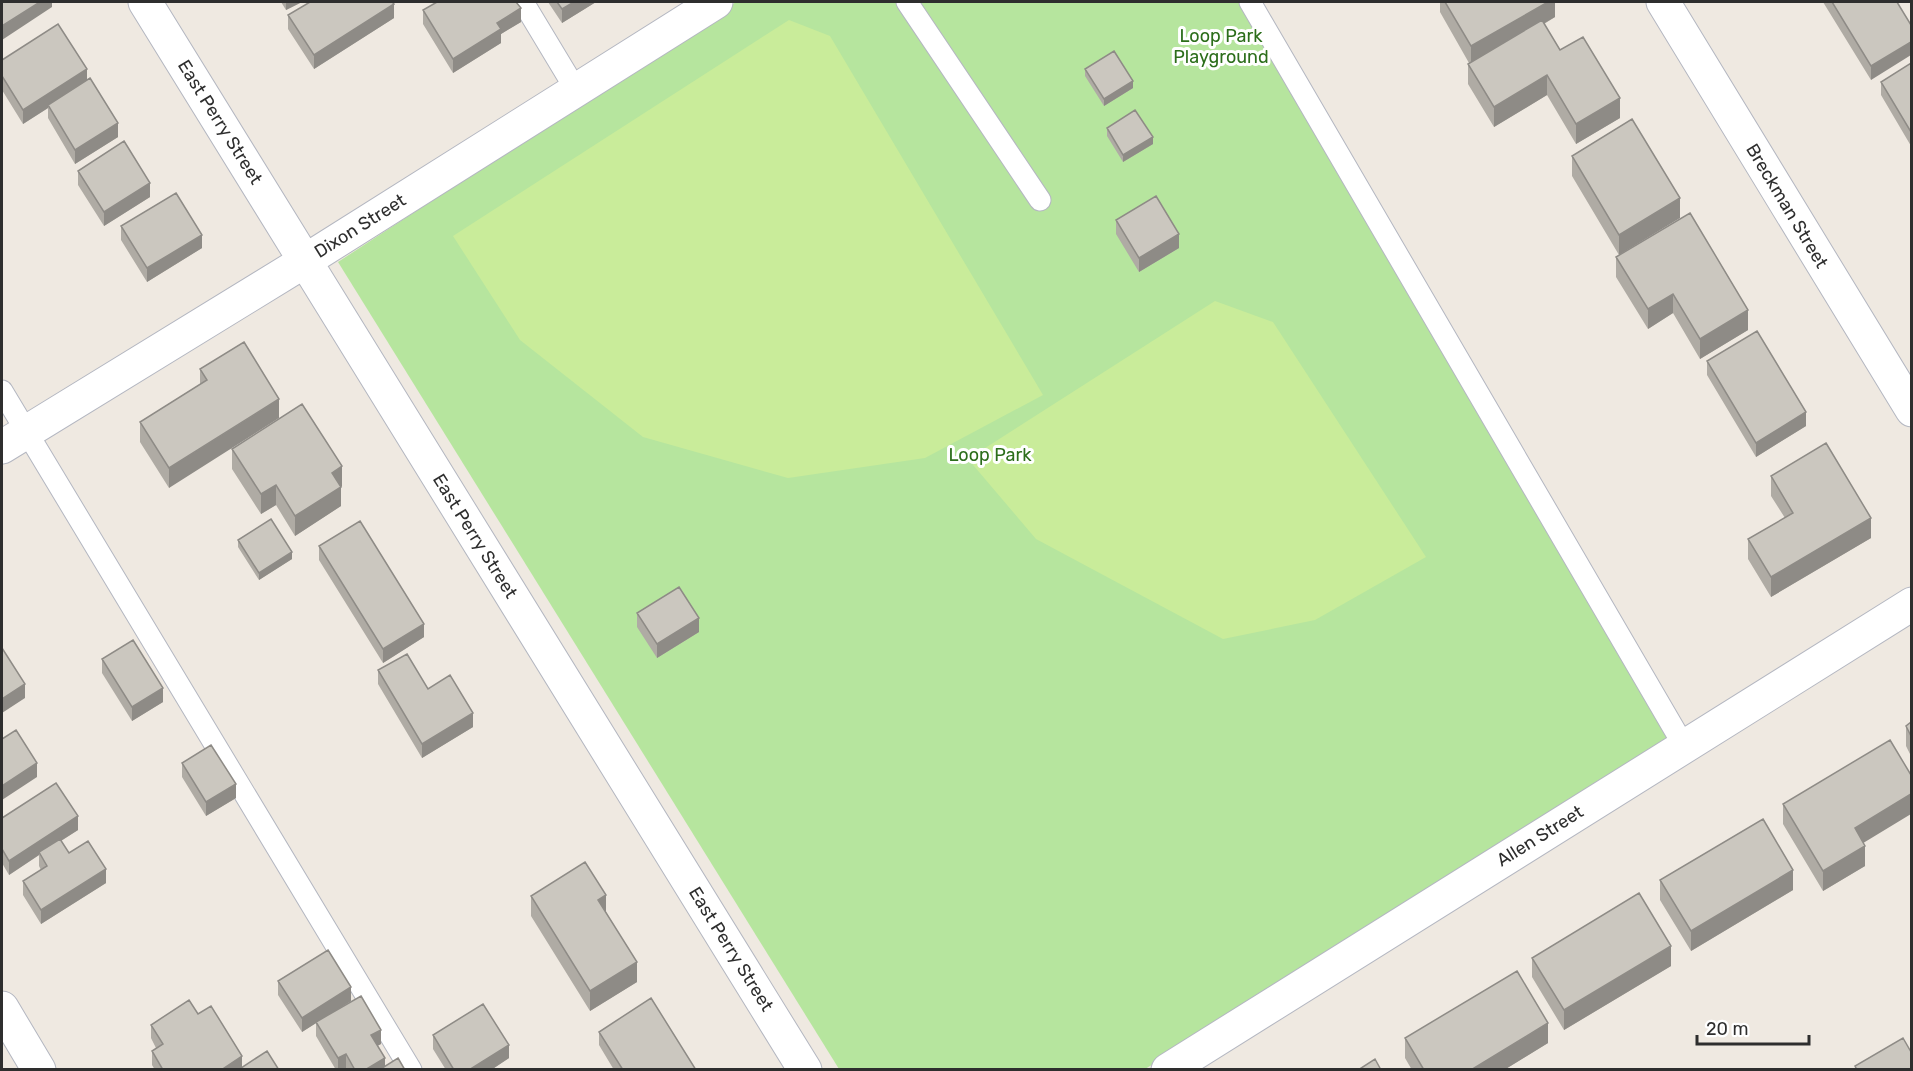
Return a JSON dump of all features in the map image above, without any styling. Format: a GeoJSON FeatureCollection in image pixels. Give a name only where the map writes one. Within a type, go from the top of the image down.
{"type":"FeatureCollection","features":[{"type":"Feature","properties":{"kind":"street","name":"East Perry Street"},"geometry":{"type":"LineString","coordinates":[[145,2],[805,1070]]}},
{"type":"Feature","properties":{"kind":"street","name":"Dixon Street"},"geometry":{"type":"LineString","coordinates":[[14,440],[305,261],[716,2]]}},
{"type":"Feature","properties":{"kind":"street","name":"Breckman Street"},"geometry":{"type":"LineString","coordinates":[[1663,2],[1911,410]]}},
{"type":"Feature","properties":{"kind":"street","name":"Allen Street"},"geometry":{"type":"LineString","coordinates":[[1168,1070],[1911,604]]}},
{"type":"Feature","properties":{"kind":"street"},"geometry":{"type":"LineString","coordinates":[[2,1008],[39,1070]]}},
{"type":"Feature","properties":{"kind":"lane"},"geometry":{"type":"LineString","coordinates":[[523,2],[576,90]]}},
{"type":"Feature","properties":{"kind":"lane"},"geometry":{"type":"LineString","coordinates":[[907,2],[1040,201]]}},
{"type":"Feature","properties":{"kind":"lane"},"geometry":{"type":"LineString","coordinates":[[1250,2],[1684,746]]}},
{"type":"Feature","properties":{"kind":"lane"},"geometry":{"type":"LineString","coordinates":[[2,391],[14,440],[411,1070]]}},
{"type":"Feature","properties":{"kind":"green space","name":"Loop Park"},"geometry":{"type":"Polygon","coordinates":[[[736,2],[1250,2],[1684,746],[1145,1069],[839,1069],[338,262],[736,2]]]}},
{"type":"Feature","properties":{"kind":"green space"},"geometry":{"type":"Polygon","coordinates":[[[789,20],[830,36],[1043,395],[925,458],[788,478],[643,437],[520,340],[453,236],[789,20]]]}},
{"type":"Feature","properties":{"kind":"green space"},"geometry":{"type":"Polygon","coordinates":[[[1215,301],[1273,322],[1426,557],[1315,620],[1223,639],[1036,539],[968,459],[1215,301]]]}},
{"type":"Feature","properties":{"kind":"building"},"geometry":{"type":"Polygon","coordinates":[[[2,2],[40,2],[2,26],[2,2]]]}},
{"type":"Feature","properties":{"kind":"building"},"geometry":{"type":"Polygon","coordinates":[[[310,2],[392,2],[394,4],[314,55],[288,15],[310,2]]]}},
{"type":"Feature","properties":{"kind":"building"},"geometry":{"type":"Polygon","coordinates":[[[437,2],[516,2],[521,8],[497,23],[501,29],[453,59],[423,10],[437,2]]]}},
{"type":"Feature","properties":{"kind":"building"},"geometry":{"type":"Polygon","coordinates":[[[557,2],[574,2],[562,9],[557,2]]]}},
{"type":"Feature","properties":{"kind":"building"},"geometry":{"type":"Polygon","coordinates":[[[1445,2],[1548,2],[1471,46],[1445,2]]]}},
{"type":"Feature","properties":{"kind":"building"},"geometry":{"type":"Polygon","coordinates":[[[1832,2],[1897,2],[1911,25],[1911,42],[1871,66],[1832,2]]]}},
{"type":"Feature","properties":{"kind":"building"},"geometry":{"type":"Polygon","coordinates":[[[1542,20],[1560,50],[1583,37],[1620,98],[1576,124],[1547,75],[1494,107],[1468,64],[1542,20]]]}},
{"type":"Feature","properties":{"kind":"building"},"geometry":{"type":"Polygon","coordinates":[[[58,24],[87,69],[23,110],[2,76],[2,60],[58,24]]]}},
{"type":"Feature","properties":{"kind":"building"},"geometry":{"type":"Polygon","coordinates":[[[1114,51],[1133,81],[1104,99],[1085,69],[1114,51]]]}},
{"type":"Feature","properties":{"kind":"building"},"geometry":{"type":"Polygon","coordinates":[[[1911,63],[1911,132],[1881,82],[1911,63]]]}},
{"type":"Feature","properties":{"kind":"building"},"geometry":{"type":"Polygon","coordinates":[[[90,78],[118,123],[75,150],[48,105],[90,78]]]}},
{"type":"Feature","properties":{"kind":"building"},"geometry":{"type":"Polygon","coordinates":[[[1135,110],[1153,137],[1123,155],[1107,128],[1135,110]]]}},
{"type":"Feature","properties":{"kind":"building"},"geometry":{"type":"Polygon","coordinates":[[[1632,119],[1680,198],[1619,235],[1572,156],[1632,119]]]}},
{"type":"Feature","properties":{"kind":"building"},"geometry":{"type":"Polygon","coordinates":[[[124,141],[150,183],[104,212],[78,171],[124,141]]]}},
{"type":"Feature","properties":{"kind":"building"},"geometry":{"type":"Polygon","coordinates":[[[176,193],[202,235],[147,268],[121,226],[176,193]]]}},
{"type":"Feature","properties":{"kind":"building"},"geometry":{"type":"Polygon","coordinates":[[[1156,196],[1179,234],[1139,258],[1116,220],[1156,196]]]}},
{"type":"Feature","properties":{"kind":"building"},"geometry":{"type":"Polygon","coordinates":[[[1690,213],[1748,310],[1700,339],[1673,294],[1648,309],[1616,257],[1690,213]]]}},
{"type":"Feature","properties":{"kind":"building"},"geometry":{"type":"Polygon","coordinates":[[[1757,331],[1806,412],[1756,443],[1707,361],[1757,331]]]}},
{"type":"Feature","properties":{"kind":"building"},"geometry":{"type":"Polygon","coordinates":[[[244,342],[279,399],[169,468],[140,422],[207,380],[200,369],[244,342]]]}},
{"type":"Feature","properties":{"kind":"building"},"geometry":{"type":"Polygon","coordinates":[[[302,404],[342,466],[332,473],[341,487],[295,516],[276,485],[261,494],[232,449],[302,404]]]}},
{"type":"Feature","properties":{"kind":"building"},"geometry":{"type":"Polygon","coordinates":[[[1826,443],[1871,518],[1771,577],[1748,539],[1793,513],[1771,476],[1826,443]]]}},
{"type":"Feature","properties":{"kind":"building"},"geometry":{"type":"Polygon","coordinates":[[[271,519],[292,552],[259,573],[238,540],[271,519]]]}},
{"type":"Feature","properties":{"kind":"building"},"geometry":{"type":"Polygon","coordinates":[[[360,521],[424,624],[383,649],[319,546],[360,521]]]}},
{"type":"Feature","properties":{"kind":"building"},"geometry":{"type":"Polygon","coordinates":[[[679,587],[699,618],[657,644],[637,613],[679,587]]]}},
{"type":"Feature","properties":{"kind":"building"},"geometry":{"type":"Polygon","coordinates":[[[133,640],[163,688],[132,707],[102,659],[133,640]]]}},
{"type":"Feature","properties":{"kind":"building"},"geometry":{"type":"Polygon","coordinates":[[[2,648],[25,684],[2,699],[2,648]]]}},
{"type":"Feature","properties":{"kind":"building"},"geometry":{"type":"Polygon","coordinates":[[[407,654],[428,689],[450,675],[473,713],[422,744],[378,670],[407,654]]]}},
{"type":"Feature","properties":{"kind":"building"},"geometry":{"type":"Polygon","coordinates":[[[1911,722],[1911,736],[1906,726],[1911,722]]]}},
{"type":"Feature","properties":{"kind":"building"},"geometry":{"type":"Polygon","coordinates":[[[16,730],[37,763],[2,786],[2,739],[16,730]]]}},
{"type":"Feature","properties":{"kind":"building"},"geometry":{"type":"Polygon","coordinates":[[[1890,740],[1911,775],[1911,794],[1855,828],[1865,846],[1823,871],[1783,804],[1890,740]]]}},
{"type":"Feature","properties":{"kind":"building"},"geometry":{"type":"Polygon","coordinates":[[[211,745],[236,784],[206,802],[182,763],[211,745]]]}},
{"type":"Feature","properties":{"kind":"building"},"geometry":{"type":"Polygon","coordinates":[[[56,783],[78,816],[9,861],[2,849],[2,818],[56,783]]]}},
{"type":"Feature","properties":{"kind":"building"},"geometry":{"type":"Polygon","coordinates":[[[1763,819],[1793,870],[1691,931],[1660,880],[1763,819]]]}},
{"type":"Feature","properties":{"kind":"building"},"geometry":{"type":"Polygon","coordinates":[[[60,839],[69,853],[88,841],[106,869],[41,910],[23,881],[47,866],[39,852],[60,839]]]}},
{"type":"Feature","properties":{"kind":"building"},"geometry":{"type":"Polygon","coordinates":[[[585,862],[606,895],[598,900],[637,962],[590,991],[531,896],[585,862]]]}},
{"type":"Feature","properties":{"kind":"building"},"geometry":{"type":"Polygon","coordinates":[[[1639,893],[1671,946],[1564,1010],[1532,958],[1639,893]]]}},
{"type":"Feature","properties":{"kind":"building"},"geometry":{"type":"Polygon","coordinates":[[[328,950],[351,987],[302,1018],[278,981],[328,950]]]}},
{"type":"Feature","properties":{"kind":"building"},"geometry":{"type":"Polygon","coordinates":[[[1517,971],[1548,1023],[1471,1070],[1424,1070],[1405,1038],[1517,971]]]}},
{"type":"Feature","properties":{"kind":"building"},"geometry":{"type":"Polygon","coordinates":[[[361,996],[381,1030],[371,1035],[385,1058],[365,1070],[355,1070],[346,1054],[338,1058],[316,1022],[361,996]]]}},
{"type":"Feature","properties":{"kind":"building"},"geometry":{"type":"Polygon","coordinates":[[[651,998],[696,1070],[623,1070],[599,1032],[651,998]]]}},
{"type":"Feature","properties":{"kind":"building"},"geometry":{"type":"Polygon","coordinates":[[[189,1000],[198,1014],[211,1006],[242,1056],[221,1070],[163,1070],[152,1051],[163,1044],[151,1025],[189,1000]]]}},
{"type":"Feature","properties":{"kind":"building"},"geometry":{"type":"Polygon","coordinates":[[[483,1004],[509,1045],[469,1070],[454,1070],[433,1035],[483,1004]]]}},
{"type":"Feature","properties":{"kind":"building"},"geometry":{"type":"Polygon","coordinates":[[[1903,1038],[1911,1052],[1911,1070],[1857,1070],[1855,1066],[1903,1038]]]}},
{"type":"Feature","properties":{"kind":"building"},"geometry":{"type":"Polygon","coordinates":[[[267,1051],[279,1070],[238,1070],[267,1051]]]}},
{"type":"Feature","properties":{"kind":"building"},"geometry":{"type":"Polygon","coordinates":[[[398,1058],[405,1070],[379,1070],[398,1058]]]}},
{"type":"Feature","properties":{"kind":"building"},"geometry":{"type":"Polygon","coordinates":[[[1375,1059],[1381,1070],[1358,1070],[1375,1059]]]}},
{"type":"Feature","properties":{"kind":"park label","name":"Loop Park Playground"},"geometry":{"type":"Point","coordinates":[1221,46]}}]}
